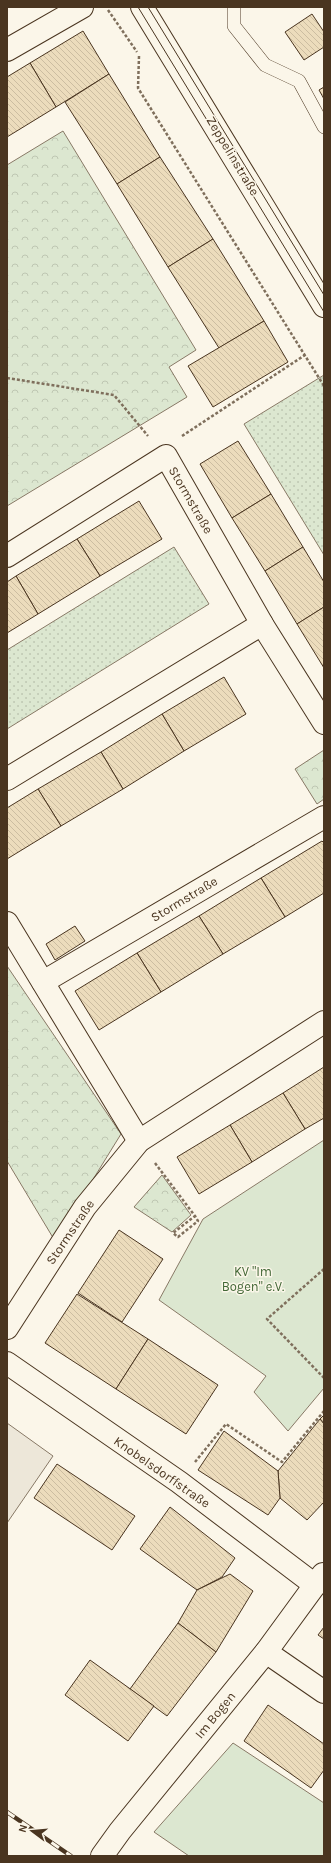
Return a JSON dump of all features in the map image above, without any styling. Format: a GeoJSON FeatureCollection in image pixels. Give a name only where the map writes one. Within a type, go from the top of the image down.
{"type":"FeatureCollection","features":[{"type":"Feature","properties":{"kind":"street"},"geometry":{"type":"LineString","coordinates":[[7,50],[82,7]]}},
{"type":"Feature","properties":{"kind":"street","name":"Zeppelinstraße"},"geometry":{"type":"LineString","coordinates":[[142,7],[324,306]]}},
{"type":"Feature","properties":{"kind":"street","name":"Stormstraße"},"geometry":{"type":"LineString","coordinates":[[7,556],[166,456],[262,624],[324,723]]}},
{"type":"Feature","properties":{"kind":"street"},"geometry":{"type":"LineString","coordinates":[[7,779],[262,624]]}},
{"type":"Feature","properties":{"kind":"street","name":"Stormstraße"},"geometry":{"type":"LineString","coordinates":[[43,982],[324,816]]}},
{"type":"Feature","properties":{"kind":"street"},"geometry":{"type":"LineString","coordinates":[[7,923],[139,1141]]}},
{"type":"Feature","properties":{"kind":"street","name":"Stormstraße"},"geometry":{"type":"LineString","coordinates":[[7,1328],[85,1206],[139,1141],[324,1022]]}},
{"type":"Feature","properties":{"kind":"street","name":"Knobelsdorffstraße"},"geometry":{"type":"LineString","coordinates":[[7,1363],[319,1579]]}},
{"type":"Feature","properties":{"kind":"street","name":"Im Bogen"},"geometry":{"type":"LineString","coordinates":[[102,1856],[120,1831],[266,1652],[319,1579]]}},
{"type":"Feature","properties":{"kind":"street"},"geometry":{"type":"LineString","coordinates":[[266,1652],[324,1692]]}},
{"type":"Feature","properties":{"kind":"lane"},"geometry":{"type":"LineString","coordinates":[[234,7],[234,26],[265,65],[299,81],[324,127]]}},
{"type":"Feature","properties":{"kind":"path"},"geometry":{"type":"LineString","coordinates":[[105,7],[140,57],[138,88],[324,386]]}},
{"type":"Feature","properties":{"kind":"path"},"geometry":{"type":"LineString","coordinates":[[7,378],[114,395],[166,456],[177,439],[306,355]]}},
{"type":"Feature","properties":{"kind":"path"},"geometry":{"type":"LineString","coordinates":[[139,1141],[195,1216],[198,1221],[178,1237],[174,1233],[195,1216]]}},
{"type":"Feature","properties":{"kind":"path"},"geometry":{"type":"LineString","coordinates":[[324,1269],[267,1319],[324,1378]]}},
{"type":"Feature","properties":{"kind":"path"},"geometry":{"type":"LineString","coordinates":[[179,1482],[226,1424],[282,1462],[324,1411]]}},
{"type":"Feature","properties":{"kind":"green space"},"geometry":{"type":"Polygon","coordinates":[[[63,131],[196,350],[169,367],[187,397],[7,506],[7,165],[63,131]]]}},
{"type":"Feature","properties":{"kind":"green space"},"geometry":{"type":"Polygon","coordinates":[[[324,375],[324,555],[244,424],[324,375]]]}},
{"type":"Feature","properties":{"kind":"green space"},"geometry":{"type":"Polygon","coordinates":[[[174,547],[209,604],[7,729],[7,650],[174,547]]]}},
{"type":"Feature","properties":{"kind":"green space"},"geometry":{"type":"Polygon","coordinates":[[[324,750],[324,799],[317,804],[295,769],[324,750]]]}},
{"type":"Feature","properties":{"kind":"green space"},"geometry":{"type":"Polygon","coordinates":[[[7,966],[121,1134],[55,1241],[7,1161],[7,966]]]}},
{"type":"Feature","properties":{"kind":"green space","name":"KV \"Im Bogen\" e.V."},"geometry":{"type":"Polygon","coordinates":[[[324,1140],[324,1388],[288,1431],[254,1392],[266,1376],[159,1300],[203,1219],[324,1140]]]}},
{"type":"Feature","properties":{"kind":"green space"},"geometry":{"type":"Polygon","coordinates":[[[162,1175],[191,1215],[172,1232],[134,1207],[162,1175]]]}},
{"type":"Feature","properties":{"kind":"green space"},"geometry":{"type":"Polygon","coordinates":[[[233,1743],[324,1803],[324,1856],[189,1856],[154,1832],[233,1743]]]}},
{"type":"Feature","properties":{"kind":"shaded area"},"geometry":{"type":"Polygon","coordinates":[[[7,1423],[53,1456],[7,1523],[7,1423]]]}},
{"type":"Feature","properties":{"kind":"building"},"geometry":{"type":"Polygon","coordinates":[[[312,14],[324,32],[324,47],[304,60],[285,32],[312,14]]]}},
{"type":"Feature","properties":{"kind":"building"},"geometry":{"type":"Polygon","coordinates":[[[83,31],[109,74],[56,107],[30,63],[83,31]]]}},
{"type":"Feature","properties":{"kind":"building"},"geometry":{"type":"Polygon","coordinates":[[[30,63],[56,107],[7,137],[7,77],[30,63]]]}},
{"type":"Feature","properties":{"kind":"building"},"geometry":{"type":"Polygon","coordinates":[[[109,74],[160,157],[117,184],[65,102],[109,74]]]}},
{"type":"Feature","properties":{"kind":"building"},"geometry":{"type":"Polygon","coordinates":[[[324,87],[324,99],[319,90],[324,87]]]}},
{"type":"Feature","properties":{"kind":"building"},"geometry":{"type":"Polygon","coordinates":[[[160,157],[213,239],[168,267],[117,184],[160,157]]]}},
{"type":"Feature","properties":{"kind":"building"},"geometry":{"type":"Polygon","coordinates":[[[213,239],[264,321],[219,348],[168,267],[213,239]]]}},
{"type":"Feature","properties":{"kind":"building"},"geometry":{"type":"Polygon","coordinates":[[[264,321],[288,362],[213,407],[188,366],[264,321]]]}},
{"type":"Feature","properties":{"kind":"building"},"geometry":{"type":"Polygon","coordinates":[[[238,441],[271,494],[232,518],[200,464],[238,441]]]}},
{"type":"Feature","properties":{"kind":"building"},"geometry":{"type":"Polygon","coordinates":[[[271,494],[303,547],[265,571],[232,518],[271,494]]]}},
{"type":"Feature","properties":{"kind":"building"},"geometry":{"type":"Polygon","coordinates":[[[139,501],[162,539],[100,576],[77,539],[139,501]]]}},
{"type":"Feature","properties":{"kind":"building"},"geometry":{"type":"Polygon","coordinates":[[[77,539],[100,576],[38,614],[16,576],[77,539]]]}},
{"type":"Feature","properties":{"kind":"building"},"geometry":{"type":"Polygon","coordinates":[[[303,547],[324,582],[324,607],[297,624],[265,571],[303,547]]]}},
{"type":"Feature","properties":{"kind":"building"},"geometry":{"type":"Polygon","coordinates":[[[16,576],[38,614],[7,633],[7,582],[16,576]]]}},
{"type":"Feature","properties":{"kind":"building"},"geometry":{"type":"Polygon","coordinates":[[[324,607],[324,668],[297,624],[324,607]]]}},
{"type":"Feature","properties":{"kind":"building"},"geometry":{"type":"Polygon","coordinates":[[[224,677],[246,714],[184,751],[162,714],[224,677]]]}},
{"type":"Feature","properties":{"kind":"building"},"geometry":{"type":"Polygon","coordinates":[[[162,714],[184,751],[123,789],[101,752],[162,714]]]}},
{"type":"Feature","properties":{"kind":"building"},"geometry":{"type":"Polygon","coordinates":[[[101,752],[123,789],[61,826],[38,789],[101,752]]]}},
{"type":"Feature","properties":{"kind":"building"},"geometry":{"type":"Polygon","coordinates":[[[38,789],[61,826],[7,859],[7,808],[38,789]]]}},
{"type":"Feature","properties":{"kind":"building"},"geometry":{"type":"Polygon","coordinates":[[[322,841],[324,843],[324,893],[285,917],[261,878],[322,841]]]}},
{"type":"Feature","properties":{"kind":"building"},"geometry":{"type":"Polygon","coordinates":[[[261,878],[285,917],[223,954],[199,916],[261,878]]]}},
{"type":"Feature","properties":{"kind":"building"},"geometry":{"type":"Polygon","coordinates":[[[199,916],[223,954],[161,992],[137,953],[199,916]]]}},
{"type":"Feature","properties":{"kind":"building"},"geometry":{"type":"Polygon","coordinates":[[[75,926],[85,941],[55,960],[46,944],[75,926]]]}},
{"type":"Feature","properties":{"kind":"building"},"geometry":{"type":"Polygon","coordinates":[[[137,953],[161,992],[99,1030],[75,991],[137,953]]]}},
{"type":"Feature","properties":{"kind":"building"},"geometry":{"type":"Polygon","coordinates":[[[324,1067],[324,1118],[305,1129],[283,1093],[324,1067]]]}},
{"type":"Feature","properties":{"kind":"building"},"geometry":{"type":"Polygon","coordinates":[[[283,1093],[305,1129],[252,1162],[230,1125],[283,1093]]]}},
{"type":"Feature","properties":{"kind":"building"},"geometry":{"type":"Polygon","coordinates":[[[230,1125],[252,1162],[199,1194],[177,1157],[230,1125]]]}},
{"type":"Feature","properties":{"kind":"building"},"geometry":{"type":"Polygon","coordinates":[[[119,1230],[163,1259],[122,1322],[78,1293],[119,1230]]]}},
{"type":"Feature","properties":{"kind":"building"},"geometry":{"type":"Polygon","coordinates":[[[77,1294],[148,1339],[116,1389],[45,1343],[77,1294]]]}},
{"type":"Feature","properties":{"kind":"building"},"geometry":{"type":"Polygon","coordinates":[[[148,1339],[218,1385],[186,1434],[116,1389],[148,1339]]]}},
{"type":"Feature","properties":{"kind":"building"},"geometry":{"type":"Polygon","coordinates":[[[324,1415],[324,1424],[320,1419],[324,1415]]]}},
{"type":"Feature","properties":{"kind":"building"},"geometry":{"type":"Polygon","coordinates":[[[320,1419],[324,1424],[324,1502],[307,1520],[280,1498],[278,1471],[320,1419]]]}},
{"type":"Feature","properties":{"kind":"building"},"geometry":{"type":"Polygon","coordinates":[[[224,1431],[278,1471],[280,1498],[268,1515],[198,1470],[224,1431]]]}},
{"type":"Feature","properties":{"kind":"building"},"geometry":{"type":"Polygon","coordinates":[[[57,1464],[135,1516],[112,1550],[34,1498],[57,1464]]]}},
{"type":"Feature","properties":{"kind":"building"},"geometry":{"type":"Polygon","coordinates":[[[170,1507],[235,1558],[222,1577],[197,1590],[140,1549],[170,1507]]]}},
{"type":"Feature","properties":{"kind":"building"},"geometry":{"type":"Polygon","coordinates":[[[230,1574],[253,1591],[216,1652],[178,1623],[197,1590],[230,1574]]]}},
{"type":"Feature","properties":{"kind":"building"},"geometry":{"type":"Polygon","coordinates":[[[178,1623],[216,1652],[167,1716],[130,1689],[178,1623]]]}},
{"type":"Feature","properties":{"kind":"building"},"geometry":{"type":"Polygon","coordinates":[[[324,1627],[324,1639],[318,1635],[324,1627]]]}},
{"type":"Feature","properties":{"kind":"building"},"geometry":{"type":"Polygon","coordinates":[[[90,1660],[154,1706],[128,1741],[65,1695],[90,1660]]]}},
{"type":"Feature","properties":{"kind":"building"},"geometry":{"type":"Polygon","coordinates":[[[268,1705],[324,1744],[324,1770],[311,1788],[244,1741],[268,1705]]]}},
{"type":"Feature","properties":{"kind":"tram line"},"geometry":{"type":"LineString","coordinates":[[138,7],[324,312]]}},
{"type":"Feature","properties":{"kind":"tram line"},"geometry":{"type":"LineString","coordinates":[[148,7],[324,295]]}},
{"type":"Feature","properties":{"kind":"railway"},"geometry":{"type":"LineString","coordinates":[[7,1812],[71,1856]]}}]}
